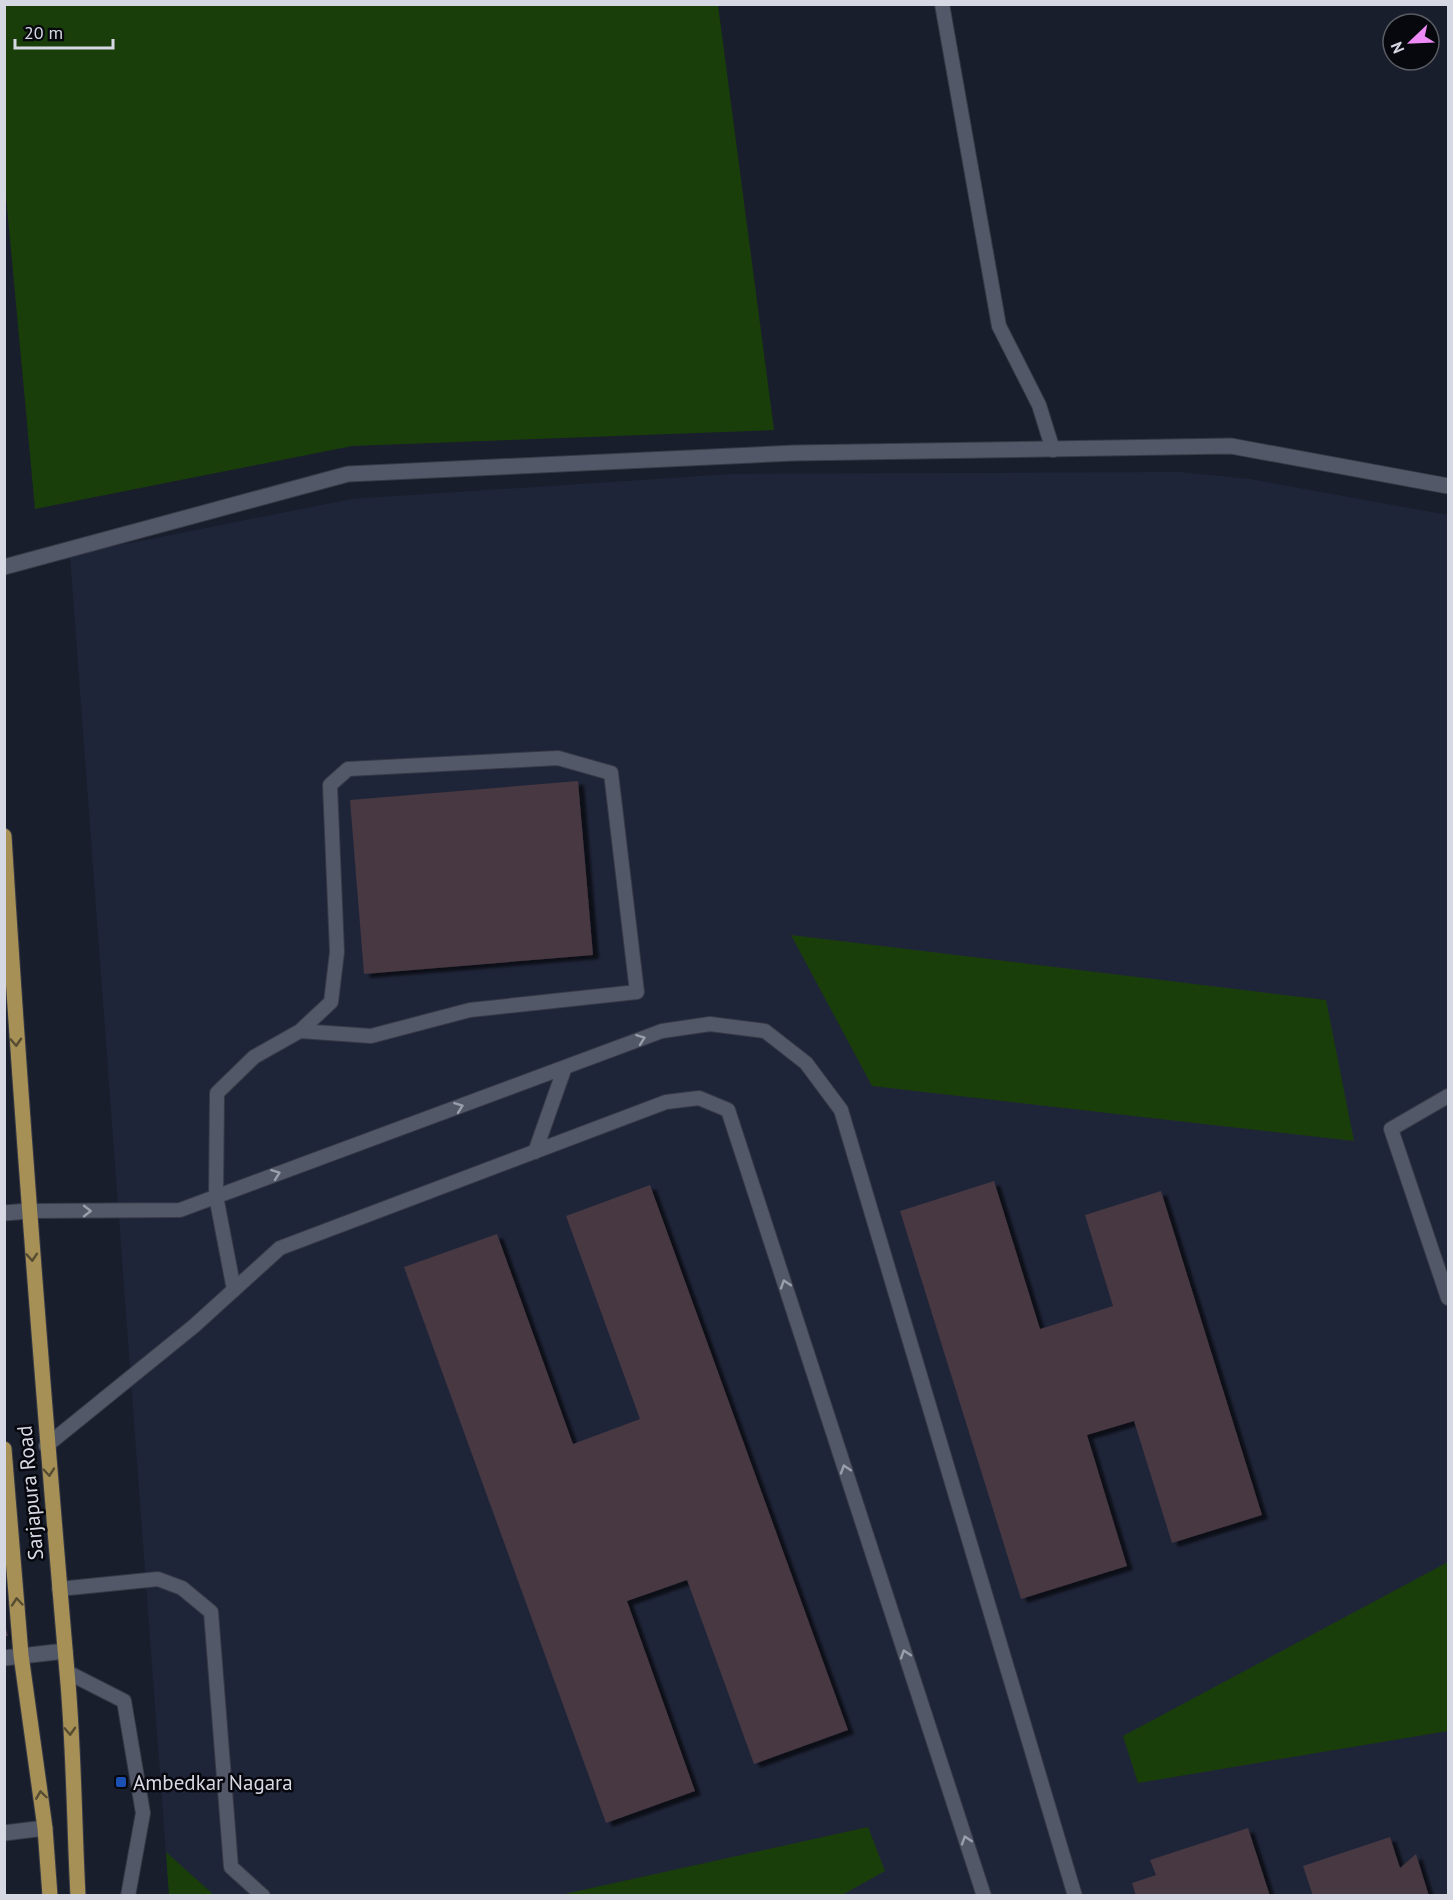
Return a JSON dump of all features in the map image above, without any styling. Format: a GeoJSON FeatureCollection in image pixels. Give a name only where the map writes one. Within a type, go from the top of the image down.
{"type":"FeatureCollection","features":[{"type":"Feature","properties":{"kind":"main road","name":"Sarjapura Road"},"geometry":{"type":"LineString","coordinates":[[4,836],[46,1446],[67,1672],[78,1896]]}},
{"type":"Feature","properties":{"kind":"main road","name":"Sarjapura Road"},"geometry":{"type":"LineString","coordinates":[[4,1449],[21,1655],[45,1828],[50,1896]]}},
{"type":"Feature","properties":{"kind":"street"},"geometry":{"type":"LineString","coordinates":[[4,567],[348,474],[794,453],[1231,446],[1449,486]]}},
{"type":"Feature","properties":{"kind":"street"},"geometry":{"type":"LineString","coordinates":[[4,1213],[29,1211]]}},
{"type":"Feature","properties":{"kind":"street"},"geometry":{"type":"LineString","coordinates":[[4,1658],[64,1651]]}},
{"type":"Feature","properties":{"kind":"street"},"geometry":{"type":"LineString","coordinates":[[4,1833],[45,1828]]}},
{"type":"Feature","properties":{"kind":"lane"},"geometry":{"type":"LineString","coordinates":[[942,4],[999,326],[1039,405],[1053,450]]}},
{"type":"Feature","properties":{"kind":"lane"},"geometry":{"type":"LineString","coordinates":[[234,1290],[216,1197],[217,1093],[254,1057],[300,1030],[331,1002],[337,952],[330,785],[348,769],[558,758],[611,773],[637,992],[470,1010],[371,1036],[300,1030]]}},
{"type":"Feature","properties":{"kind":"lane"},"geometry":{"type":"LineString","coordinates":[[29,1211],[180,1210],[662,1031],[710,1024],[765,1031],[806,1063],[841,1110],[1074,1896]]}},
{"type":"Feature","properties":{"kind":"lane"},"geometry":{"type":"LineString","coordinates":[[535,1152],[565,1067]]}},
{"type":"Feature","properties":{"kind":"lane"},"geometry":{"type":"LineString","coordinates":[[1449,1095],[1391,1129],[1449,1298]]}},
{"type":"Feature","properties":{"kind":"lane"},"geometry":{"type":"LineString","coordinates":[[46,1446],[234,1290],[280,1248],[666,1102],[699,1098],[728,1110],[984,1896]]}},
{"type":"Feature","properties":{"kind":"lane"},"geometry":{"type":"LineString","coordinates":[[59,1589],[158,1579],[182,1588],[211,1612],[231,1867],[263,1896]]}},
{"type":"Feature","properties":{"kind":"lane"},"geometry":{"type":"LineString","coordinates":[[67,1672],[124,1701],[143,1813],[128,1896]]}},
{"type":"Feature","properties":{"kind":"shaded area"},"geometry":{"type":"Polygon","coordinates":[[[1179,472],[1250,479],[1448,515],[1448,1895],[169,1895],[70,555],[352,499],[732,474],[1179,472]]]}},
{"type":"Feature","properties":{"kind":"green space"},"geometry":{"type":"Polygon","coordinates":[[[4,5],[718,5],[774,430],[352,446],[35,509],[5,185],[4,5]]]}},
{"type":"Feature","properties":{"kind":"green space"},"geometry":{"type":"Polygon","coordinates":[[[791,935],[1326,1000],[1354,1141],[872,1086],[791,935]]]}},
{"type":"Feature","properties":{"kind":"green space"},"geometry":{"type":"Polygon","coordinates":[[[1448,1562],[1448,1731],[1138,1783],[1123,1736],[1448,1562]]]}},
{"type":"Feature","properties":{"kind":"green space"},"geometry":{"type":"Polygon","coordinates":[[[868,1827],[885,1871],[842,1895],[560,1895],[868,1827]]]}},
{"type":"Feature","properties":{"kind":"green space"},"geometry":{"type":"Polygon","coordinates":[[[166,1852],[214,1895],[169,1895],[166,1852]]]}},
{"type":"Feature","properties":{"kind":"building"},"geometry":{"type":"Polygon","coordinates":[[[578,781],[593,955],[364,974],[350,800],[578,781]]]}},
{"type":"Feature","properties":{"kind":"building"},"geometry":{"type":"Polygon","coordinates":[[[994,1181],[1040,1329],[1113,1306],[1085,1215],[1161,1191],[1262,1515],[1172,1543],[1134,1421],[1087,1435],[1127,1566],[1021,1599],[900,1211],[994,1181]]]}},
{"type":"Feature","properties":{"kind":"building"},"geometry":{"type":"Polygon","coordinates":[[[650,1185],[848,1730],[754,1764],[687,1580],[627,1601],[695,1791],[606,1823],[404,1267],[497,1234],[573,1444],[640,1419],[566,1216],[650,1185]]]}},
{"type":"Feature","properties":{"kind":"building"},"geometry":{"type":"Polygon","coordinates":[[[4,1621],[8,1636],[4,1636],[4,1621]]]}},
{"type":"Feature","properties":{"kind":"building"},"geometry":{"type":"Polygon","coordinates":[[[1248,1828],[1270,1896],[1136,1896],[1132,1883],[1156,1875],[1150,1860],[1248,1828]]]}},
{"type":"Feature","properties":{"kind":"building"},"geometry":{"type":"Polygon","coordinates":[[[1390,1837],[1400,1868],[1416,1854],[1429,1896],[1313,1896],[1303,1866],[1390,1837]]]}},
{"type":"Feature","properties":{"kind":"place","name":"Ambedkar Nagara"},"geometry":{"type":"Point","coordinates":[121,1782]}}]}
